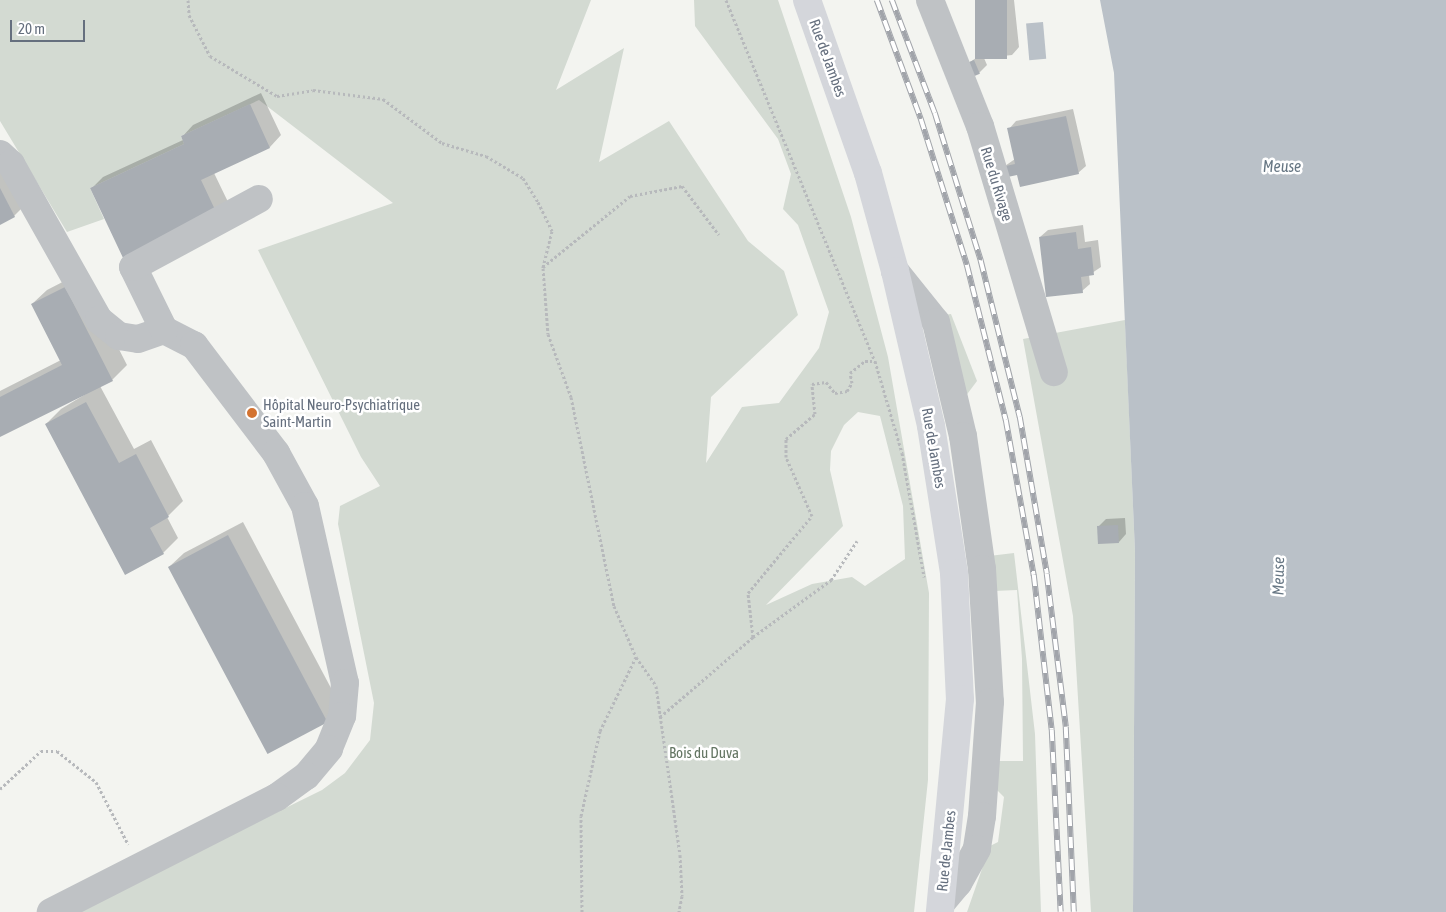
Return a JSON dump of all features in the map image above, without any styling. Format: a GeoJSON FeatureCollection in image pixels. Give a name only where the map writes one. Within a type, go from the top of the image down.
{"type":"FeatureCollection","features":[{"type":"Feature","properties":{"kind":"main road","name":"Rue de Jambes"},"geometry":{"type":"LineString","coordinates":[[807,0],[868,173],[895,271],[931,426],[954,573],[959,633],[960,708],[940,907]]}},
{"type":"Feature","properties":{"kind":"street","name":"Rue du Rivage"},"geometry":{"type":"LineString","coordinates":[[930,0],[980,126],[1054,372]]}},
{"type":"Feature","properties":{"kind":"street"},"geometry":{"type":"LineString","coordinates":[[0,154],[11,164],[99,320],[119,336],[138,339],[164,330]]}},
{"type":"Feature","properties":{"kind":"street"},"geometry":{"type":"LineString","coordinates":[[51,912],[277,797],[306,776],[329,749],[342,716],[345,684],[305,506],[276,453],[194,345],[164,330],[133,267],[259,199]]}},
{"type":"Feature","properties":{"kind":"path"},"geometry":{"type":"LineString","coordinates":[[188,0],[189,15],[210,56],[277,96],[313,90],[383,99],[442,143],[486,156],[523,178],[552,230],[543,268],[548,334],[572,396],[614,606],[636,657],[656,686],[680,855],[682,896],[679,912]]}},
{"type":"Feature","properties":{"kind":"path"},"geometry":{"type":"LineString","coordinates":[[726,0],[875,361],[902,453],[924,577]]}},
{"type":"Feature","properties":{"kind":"path"},"geometry":{"type":"LineString","coordinates":[[543,268],[630,196],[638,194],[682,186],[719,235]]}},
{"type":"Feature","properties":{"kind":"path"},"geometry":{"type":"LineString","coordinates":[[753,637],[748,593],[812,516],[786,457],[786,439],[815,414],[812,384],[826,382],[835,393],[847,391],[852,383],[850,373],[864,361],[875,361]]}},
{"type":"Feature","properties":{"kind":"path"},"geometry":{"type":"LineString","coordinates":[[660,717],[753,637],[831,580],[857,541]]}},
{"type":"Feature","properties":{"kind":"path"},"geometry":{"type":"LineString","coordinates":[[582,912],[582,816],[586,797],[600,731],[636,657]]}},
{"type":"Feature","properties":{"kind":"path"},"geometry":{"type":"LineString","coordinates":[[0,789],[41,751],[57,752],[71,759],[96,782],[127,842],[132,871]]}},
{"type":"Feature","properties":{"kind":"green space","name":"Bois du Duva"},"geometry":{"type":"Polygon","coordinates":[[[0,0],[591,0],[556,90],[624,48],[599,162],[669,121],[748,241],[784,271],[798,315],[711,397],[706,463],[742,407],[779,403],[819,348],[829,312],[798,225],[783,209],[791,174],[778,139],[695,26],[694,0],[778,0],[851,217],[888,357],[929,593],[928,780],[914,912],[75,912],[322,790],[345,773],[370,740],[374,703],[338,524],[340,506],[380,486],[361,457],[258,250],[393,203],[259,100],[181,136],[184,144],[90,188],[104,219],[67,232],[0,121],[0,0]],[[858,412],[844,425],[831,451],[830,470],[843,526],[766,605],[812,584],[852,577],[865,586],[905,559],[903,506],[880,416],[858,412]]]}},
{"type":"Feature","properties":{"kind":"green space"},"geometry":{"type":"Polygon","coordinates":[[[951,314],[977,381],[965,397],[944,315],[951,314]]]}},
{"type":"Feature","properties":{"kind":"green space"},"geometry":{"type":"Polygon","coordinates":[[[1125,320],[1135,552],[1133,912],[1091,912],[1073,616],[1023,339],[1125,320]]]}},
{"type":"Feature","properties":{"kind":"green space"},"geometry":{"type":"Polygon","coordinates":[[[1014,553],[1035,734],[1041,912],[967,912],[990,846],[998,842],[1004,797],[992,785],[993,761],[1023,761],[1022,659],[1017,590],[994,591],[989,556],[1014,553]]]}},
{"type":"Feature","properties":{"kind":"water","name":"Meuse"},"geometry":{"type":"Polygon","coordinates":[[[1100,0],[1446,0],[1446,912],[1133,912],[1135,552],[1114,73],[1100,0]]]}},
{"type":"Feature","properties":{"kind":"water"},"geometry":{"type":"Polygon","coordinates":[[[1043,22],[1046,59],[1029,60],[1026,23],[1043,22]]]}},
{"type":"Feature","properties":{"kind":"building"},"geometry":{"type":"Polygon","coordinates":[[[975,0],[1007,0],[1007,59],[975,59],[975,0]]]}},
{"type":"Feature","properties":{"kind":"building"},"geometry":{"type":"Polygon","coordinates":[[[974,60],[980,74],[972,77],[966,64],[974,60]]]}},
{"type":"Feature","properties":{"kind":"building"},"geometry":{"type":"Polygon","coordinates":[[[250,104],[270,148],[201,180],[218,216],[124,260],[90,188],[184,144],[181,136],[250,104]]]}},
{"type":"Feature","properties":{"kind":"building"},"geometry":{"type":"Polygon","coordinates":[[[1066,116],[1079,174],[1020,187],[1017,175],[1003,178],[1001,167],[1015,164],[1007,128],[1066,116]]]}},
{"type":"Feature","properties":{"kind":"building"},"geometry":{"type":"Polygon","coordinates":[[[0,188],[15,217],[0,225],[0,188]]]}},
{"type":"Feature","properties":{"kind":"building"},"geometry":{"type":"Polygon","coordinates":[[[1076,232],[1078,249],[1091,247],[1094,275],[1081,277],[1083,293],[1046,297],[1039,237],[1076,232]]]}},
{"type":"Feature","properties":{"kind":"building"},"geometry":{"type":"Polygon","coordinates":[[[65,287],[113,381],[0,437],[0,397],[62,365],[31,304],[65,287]]]}},
{"type":"Feature","properties":{"kind":"building"},"geometry":{"type":"Polygon","coordinates":[[[86,402],[119,463],[136,454],[169,517],[150,528],[164,554],[125,575],[45,424],[86,402]]]}},
{"type":"Feature","properties":{"kind":"building"},"geometry":{"type":"Polygon","coordinates":[[[1118,525],[1119,543],[1098,544],[1097,526],[1118,525]]]}},
{"type":"Feature","properties":{"kind":"building"},"geometry":{"type":"Polygon","coordinates":[[[228,535],[328,722],[267,754],[168,567],[228,535]]]}},
{"type":"Feature","properties":{"kind":"railway"},"geometry":{"type":"LineString","coordinates":[[877,0],[921,119],[967,265],[1006,420],[1034,575],[1052,730],[1061,912]]}},
{"type":"Feature","properties":{"kind":"railway"},"geometry":{"type":"LineString","coordinates":[[892,0],[935,113],[981,261],[1020,417],[1047,574],[1066,727],[1074,912]]}},
{"type":"Feature","properties":{"kind":"place","name":"Hôpital Neuro-Psychiatrique Saint-Martin"},"geometry":{"type":"Point","coordinates":[252,413]}}]}
